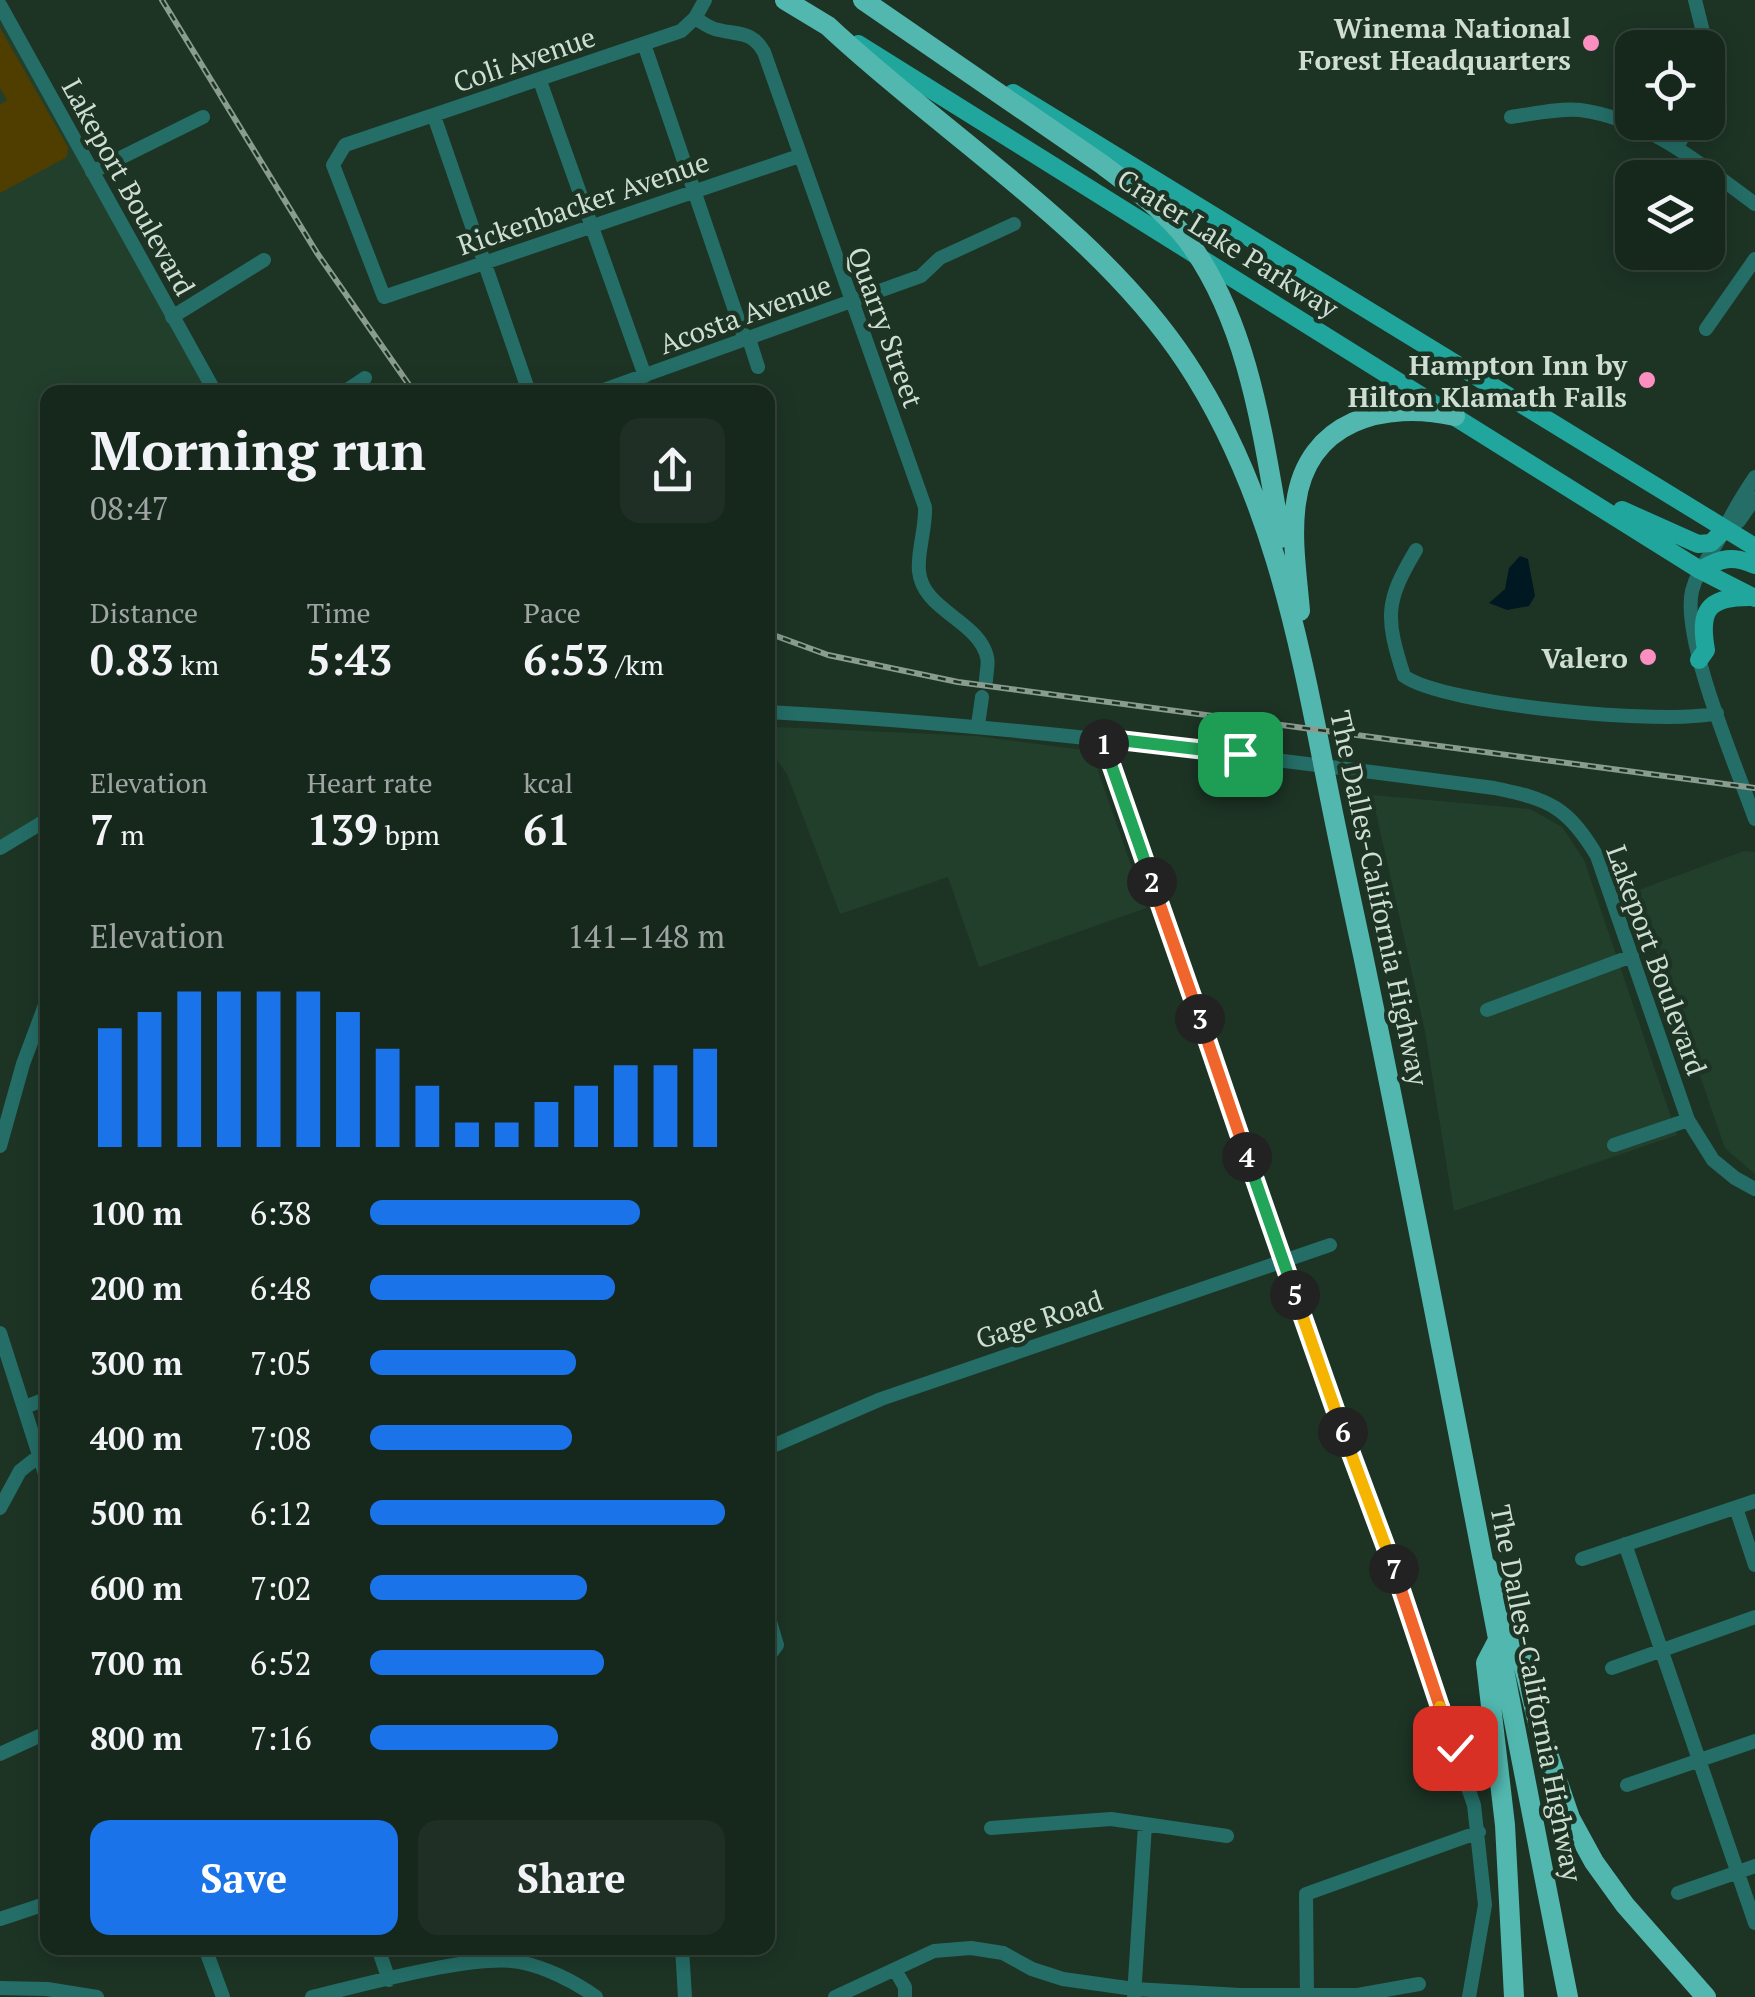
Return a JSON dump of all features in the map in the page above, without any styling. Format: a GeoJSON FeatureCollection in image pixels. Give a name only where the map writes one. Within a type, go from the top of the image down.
{"type":"FeatureCollection","features":[{"type":"Feature","properties":{"kind":"highway","name":"The Dalles-California Highway"},"geometry":{"type":"LineString","coordinates":[[785,0],[828,26],[1106,266],[1154,316],[1216,411],[1253,488],[1304,662],[1420,1229],[1568,1997]]}},
{"type":"Feature","properties":{"kind":"highway"},"geometry":{"type":"LineString","coordinates":[[863,0],[1141,193],[1186,239],[1210,274],[1247,370],[1304,662]]}},
{"type":"Feature","properties":{"kind":"highway"},"geometry":{"type":"LineString","coordinates":[[1304,662],[1294,533],[1296,500],[1321,445],[1342,428],[1367,416],[1422,408],[1455,416]]}},
{"type":"Feature","properties":{"kind":"highway"},"geometry":{"type":"LineString","coordinates":[[1484,1564],[1503,1584],[1544,1746],[1570,1818],[1594,1862],[1625,1905],[1706,1997]]}},
{"type":"Feature","properties":{"kind":"highway"},"geometry":{"type":"LineString","coordinates":[[1497,1642],[1486,1663],[1505,1826],[1514,1997]]}},
{"type":"Feature","properties":{"kind":"main road","name":"Crater Lake Parkway"},"geometry":{"type":"LineString","coordinates":[[828,26],[1700,570],[1754,597]]}},
{"type":"Feature","properties":{"kind":"main road","name":"Crater Lake Parkway"},"geometry":{"type":"LineString","coordinates":[[916,34],[1755,547]]}},
{"type":"Feature","properties":{"kind":"main road"},"geometry":{"type":"LineString","coordinates":[[1587,499],[1613,506],[1690,542],[1711,543],[1724,530]]}},
{"type":"Feature","properties":{"kind":"main road"},"geometry":{"type":"LineString","coordinates":[[1700,570],[1721,558],[1737,557],[1755,565]]}},
{"type":"Feature","properties":{"kind":"main road"},"geometry":{"type":"LineString","coordinates":[[1700,660],[1706,650],[1702,626],[1712,605],[1729,596],[1754,597]]}},
{"type":"Feature","properties":{"kind":"street"},"geometry":{"type":"LineString","coordinates":[[695,18],[705,0]]}},
{"type":"Feature","properties":{"kind":"street"},"geometry":{"type":"LineString","coordinates":[[1694,0],[1703,30]]}},
{"type":"Feature","properties":{"kind":"street","name":"Lakeport Boulevard"},"geometry":{"type":"LineString","coordinates":[[0,5],[211,385]]}},
{"type":"Feature","properties":{"kind":"street","name":"Coli Avenue"},"geometry":{"type":"LineString","coordinates":[[384,297],[333,165],[344,145],[681,31],[695,18]]}},
{"type":"Feature","properties":{"kind":"street","name":"Quarry Street"},"geometry":{"type":"LineString","coordinates":[[695,18],[715,30],[740,31],[756,38],[764,52],[925,508],[919,571],[927,592],[971,633],[987,655],[986,681]]}},
{"type":"Feature","properties":{"kind":"street"},"geometry":{"type":"LineString","coordinates":[[644,44],[758,366]]}},
{"type":"Feature","properties":{"kind":"street"},"geometry":{"type":"LineString","coordinates":[[540,80],[645,376]]}},
{"type":"Feature","properties":{"kind":"street"},"geometry":{"type":"LineString","coordinates":[[1511,117],[1578,110],[1631,123],[1677,147],[1755,204]]}},
{"type":"Feature","properties":{"kind":"street"},"geometry":{"type":"LineString","coordinates":[[434,116],[528,385]]}},
{"type":"Feature","properties":{"kind":"street"},"geometry":{"type":"LineString","coordinates":[[92,172],[203,117]]}},
{"type":"Feature","properties":{"kind":"street"},"geometry":{"type":"LineString","coordinates":[[1677,147],[1681,140]]}},
{"type":"Feature","properties":{"kind":"street","name":"Rickenbacker Avenue"},"geometry":{"type":"LineString","coordinates":[[384,297],[799,156]]}},
{"type":"Feature","properties":{"kind":"street","name":"Acosta Avenue"},"geometry":{"type":"LineString","coordinates":[[619,385],[921,276],[940,258],[1014,224]]}},
{"type":"Feature","properties":{"kind":"street"},"geometry":{"type":"LineString","coordinates":[[1706,329],[1755,259]]}},
{"type":"Feature","properties":{"kind":"street"},"geometry":{"type":"LineString","coordinates":[[172,318],[264,260]]}},
{"type":"Feature","properties":{"kind":"street"},"geometry":{"type":"LineString","coordinates":[[354,385],[364,378]]}},
{"type":"Feature","properties":{"kind":"street"},"geometry":{"type":"LineString","coordinates":[[1755,477],[1730,513],[1700,570],[1690,614],[1700,660],[1755,818]]}},
{"type":"Feature","properties":{"kind":"street"},"geometry":{"type":"LineString","coordinates":[[1724,530],[1741,518],[1755,498]]}},
{"type":"Feature","properties":{"kind":"street"},"geometry":{"type":"LineString","coordinates":[[1416,550],[1398,579],[1389,606],[1404,676],[1417,686],[1452,695],[1616,716],[1680,719],[1717,713]]}},
{"type":"Feature","properties":{"kind":"street"},"geometry":{"type":"LineString","coordinates":[[978,725],[982,697]]}},
{"type":"Feature","properties":{"kind":"street","name":"Lakeport Boulevard"},"geometry":{"type":"LineString","coordinates":[[775,712],[978,725],[1102,738],[1531,796],[1560,809],[1580,828],[1597,856],[1688,1120],[1714,1160],[1755,1189]]}},
{"type":"Feature","properties":{"kind":"street"},"geometry":{"type":"LineString","coordinates":[[1102,738],[1464,1773],[1479,1832],[1485,1905],[1469,1997]]}},
{"type":"Feature","properties":{"kind":"street"},"geometry":{"type":"LineString","coordinates":[[0,848],[40,824]]}},
{"type":"Feature","properties":{"kind":"street"},"geometry":{"type":"LineString","coordinates":[[1487,1010],[1632,956]]}},
{"type":"Feature","properties":{"kind":"street"},"geometry":{"type":"LineString","coordinates":[[0,1146],[40,1018]]}},
{"type":"Feature","properties":{"kind":"street"},"geometry":{"type":"LineString","coordinates":[[1614,1145],[1688,1120]]}},
{"type":"Feature","properties":{"kind":"street","name":"Gage Road"},"geometry":{"type":"LineString","coordinates":[[775,1445],[881,1399],[1330,1245]]}},
{"type":"Feature","properties":{"kind":"street"},"geometry":{"type":"LineString","coordinates":[[0,1333],[40,1459]]}},
{"type":"Feature","properties":{"kind":"street"},"geometry":{"type":"LineString","coordinates":[[25,1407],[40,1401]]}},
{"type":"Feature","properties":{"kind":"street"},"geometry":{"type":"LineString","coordinates":[[0,1508],[20,1472],[39,1456]]}},
{"type":"Feature","properties":{"kind":"street"},"geometry":{"type":"LineString","coordinates":[[1582,1559],[1755,1501]]}},
{"type":"Feature","properties":{"kind":"street"},"geometry":{"type":"LineString","coordinates":[[1736,1508],[1755,1565]]}},
{"type":"Feature","properties":{"kind":"street"},"geometry":{"type":"LineString","coordinates":[[1625,1544],[1755,1923]]}},
{"type":"Feature","properties":{"kind":"street"},"geometry":{"type":"LineString","coordinates":[[1612,1668],[1755,1617]]}},
{"type":"Feature","properties":{"kind":"street"},"geometry":{"type":"LineString","coordinates":[[0,1754],[40,1736]]}},
{"type":"Feature","properties":{"kind":"street"},"geometry":{"type":"LineString","coordinates":[[1627,1785],[1755,1741]]}},
{"type":"Feature","properties":{"kind":"street"},"geometry":{"type":"LineString","coordinates":[[991,1828],[1111,1819],[1227,1836]]}},
{"type":"Feature","properties":{"kind":"street"},"geometry":{"type":"LineString","coordinates":[[1134,1993],[1145,1825]]}},
{"type":"Feature","properties":{"kind":"street"},"geometry":{"type":"LineString","coordinates":[[1307,1996],[1306,1894],[1479,1832]]}},
{"type":"Feature","properties":{"kind":"street"},"geometry":{"type":"LineString","coordinates":[[1678,1893],[1755,1866]]}},
{"type":"Feature","properties":{"kind":"street"},"geometry":{"type":"LineString","coordinates":[[0,1919],[40,1906]]}},
{"type":"Feature","properties":{"kind":"street"},"geometry":{"type":"LineString","coordinates":[[835,1997],[934,1951],[971,1948],[1002,1953],[1032,1969],[1064,1979],[1134,1993],[1358,1995],[1419,1984]]}},
{"type":"Feature","properties":{"kind":"street"},"geometry":{"type":"LineString","coordinates":[[207,1955],[222,1997]]}},
{"type":"Feature","properties":{"kind":"street"},"geometry":{"type":"LineString","coordinates":[[380,1955],[389,1980]]}},
{"type":"Feature","properties":{"kind":"street"},"geometry":{"type":"LineString","coordinates":[[682,1955],[685,1997]]}},
{"type":"Feature","properties":{"kind":"street"},"geometry":{"type":"LineString","coordinates":[[312,1997],[477,1962],[516,1961],[552,1973],[596,1997]]}},
{"type":"Feature","properties":{"kind":"street"},"geometry":{"type":"LineString","coordinates":[[895,1970],[906,1997]]}},
{"type":"Feature","properties":{"kind":"street"},"geometry":{"type":"LineString","coordinates":[[0,1988],[47,1989],[97,1997]]}},
{"type":"Feature","properties":{"kind":"shaded area"},"geometry":{"type":"Polygon","coordinates":[[[0,18],[205,385],[40,385],[40,816],[0,840],[0,18]]]}},
{"type":"Feature","properties":{"kind":"shaded area"},"geometry":{"type":"Polygon","coordinates":[[[0,28],[68,147],[67,157],[0,193],[0,105],[7,100],[0,88],[0,28]]]}},
{"type":"Feature","properties":{"kind":"shaded area"},"geometry":{"type":"Polygon","coordinates":[[[777,727],[977,736],[1091,751],[1146,908],[979,967],[948,877],[840,914],[787,774],[775,758],[777,727]]]}},
{"type":"Feature","properties":{"kind":"shaded area"},"geometry":{"type":"Polygon","coordinates":[[[1372,795],[1530,809],[1562,827],[1584,860],[1677,1135],[1454,1211],[1425,1031],[1372,795]]]}},
{"type":"Feature","properties":{"kind":"shaded area"},"geometry":{"type":"Polygon","coordinates":[[[1744,851],[1755,852],[1755,1174],[1725,1148],[1636,891],[1744,851]]]}},
{"type":"Feature","properties":{"kind":"water"},"geometry":{"type":"Polygon","coordinates":[[[1520,556],[1528,559],[1535,596],[1529,606],[1507,610],[1489,603],[1505,589],[1509,568],[1520,556]]]}},
{"type":"Feature","properties":{"kind":"railway"},"geometry":{"type":"LineString","coordinates":[[162,0],[317,253],[409,385]]}},
{"type":"Feature","properties":{"kind":"railway"},"geometry":{"type":"LineString","coordinates":[[775,636],[828,655],[958,682],[1755,788]]}},
{"type":"Feature","properties":{"kind":"place","name":"Winema National Forest Headquarters"},"geometry":{"type":"Point","coordinates":[1591,43]}},
{"type":"Feature","properties":{"kind":"place","name":"Hampton Inn by Hilton Klamath Falls"},"geometry":{"type":"Point","coordinates":[1647,380]}},
{"type":"Feature","properties":{"kind":"place","name":"Valero"},"geometry":{"type":"Point","coordinates":[1648,657]}},
{"type":"Feature","properties":{"kind":"route"},"geometry":{"type":"LineString","coordinates":[[1240,754],[1102,738],[1455,1748]]}}]}
